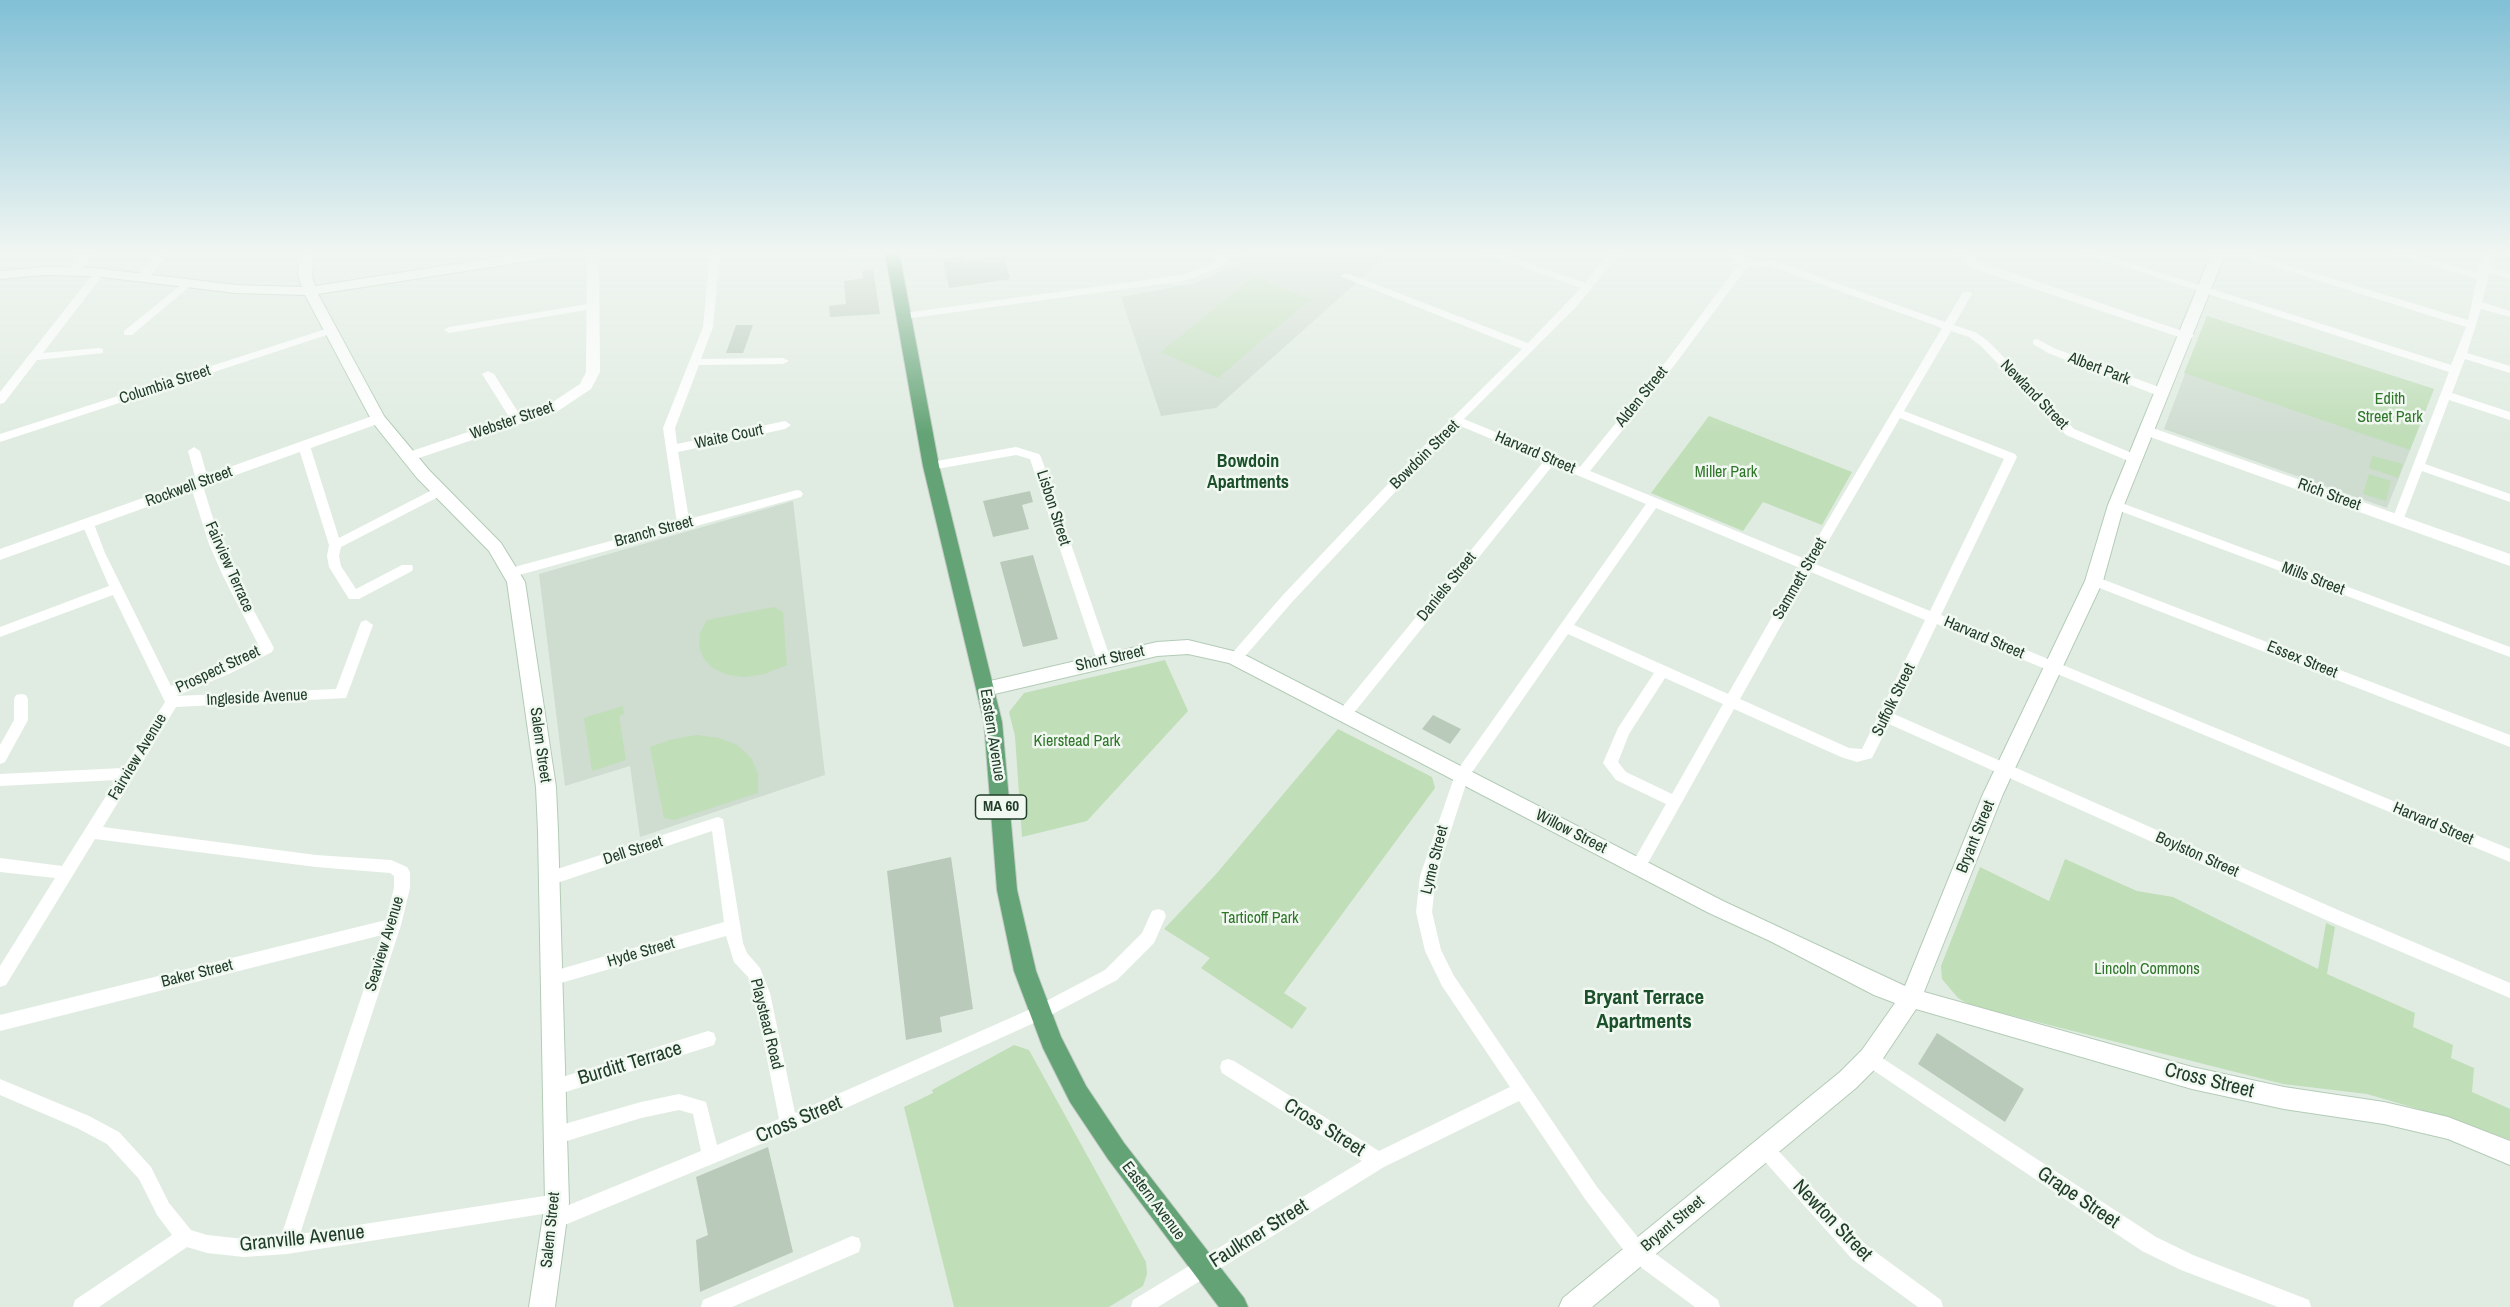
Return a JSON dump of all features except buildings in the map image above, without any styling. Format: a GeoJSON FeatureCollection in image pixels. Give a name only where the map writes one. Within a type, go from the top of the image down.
{"type":"FeatureCollection","features":[{"type":"Feature","properties":{"kind":"main road","name":"Salem Street"},"geometry":{"type":"LineString","coordinates":[[320,313],[378,418],[408,457],[495,547],[512,572],[520,607],[546,787],[556,1211],[542,1307]]}},
{"type":"Feature","properties":{"kind":"main road","name":"Eastern Avenue"},"geometry":{"type":"LineString","coordinates":[[903,313],[931,466],[986,689],[997,748],[1003,853],[1009,904],[1025,971],[1039,1012],[1064,1070],[1083,1103],[1203,1268],[1235,1307]]}},
{"type":"Feature","properties":{"kind":"main road","name":"Bryant Street"},"geometry":{"type":"LineString","coordinates":[[1572,1307],[1765,1149],[1870,1058],[1911,998],[1993,794],[2094,581],[2116,505],[2195,313]]}},
{"type":"Feature","properties":{"kind":"main road","name":"Short Street"},"geometry":{"type":"LineString","coordinates":[[986,689],[1157,648],[1205,649],[1235,658]]}},
{"type":"Feature","properties":{"kind":"main road","name":"Willow Street"},"geometry":{"type":"LineString","coordinates":[[1235,658],[1638,867],[1881,988],[1911,998]]}},
{"type":"Feature","properties":{"kind":"main road","name":"Cross Street"},"geometry":{"type":"LineString","coordinates":[[1911,998],[2227,1086],[2431,1123],[2463,1132],[2510,1153]]}},
{"type":"Feature","properties":{"kind":"street"},"geometry":{"type":"LineString","coordinates":[[0,400],[67,313]]}},
{"type":"Feature","properties":{"kind":"street"},"geometry":{"type":"LineString","coordinates":[[128,333],[152,313]]}},
{"type":"Feature","properties":{"kind":"street"},"geometry":{"type":"LineString","coordinates":[[449,330],[552,313]]}},
{"type":"Feature","properties":{"kind":"street","name":"Webster Street"},"geometry":{"type":"LineString","coordinates":[[408,457],[564,402],[588,382],[593,372],[594,313]]}},
{"type":"Feature","properties":{"kind":"street"},"geometry":{"type":"LineString","coordinates":[[683,524],[669,425],[708,325],[709,313]]}},
{"type":"Feature","properties":{"kind":"street"},"geometry":{"type":"LineString","coordinates":[[904,316],[926,313]]}},
{"type":"Feature","properties":{"kind":"street"},"geometry":{"type":"LineString","coordinates":[[1440,313],[1530,348]]}},
{"type":"Feature","properties":{"kind":"street","name":"Bowdoin Street"},"geometry":{"type":"LineString","coordinates":[[1235,658],[1333,549],[1427,450],[1563,313]]}},
{"type":"Feature","properties":{"kind":"street","name":"Alden Street"},"geometry":{"type":"LineString","coordinates":[[1581,473],[1708,313]]}},
{"type":"Feature","properties":{"kind":"street","name":"Newland Street"},"geometry":{"type":"LineString","coordinates":[[1914,313],[1973,336],[1985,344],[2073,434],[2135,459]]}},
{"type":"Feature","properties":{"kind":"street","name":"Sammett Street"},"geometry":{"type":"LineString","coordinates":[[1638,867],[1673,801],[1807,567],[1957,313]]}},
{"type":"Feature","properties":{"kind":"street"},"geometry":{"type":"LineString","coordinates":[[2121,313],[2187,335]]}},
{"type":"Feature","properties":{"kind":"street"},"geometry":{"type":"LineString","coordinates":[[2276,313],[2454,370]]}},
{"type":"Feature","properties":{"kind":"street"},"geometry":{"type":"LineString","coordinates":[[2433,313],[2472,325]]}},
{"type":"Feature","properties":{"kind":"street"},"geometry":{"type":"LineString","coordinates":[[2398,520],[2420,466],[2475,313]]}},
{"type":"Feature","properties":{"kind":"street","name":"Columbia Street"},"geometry":{"type":"LineString","coordinates":[[0,438],[329,331]]}},
{"type":"Feature","properties":{"kind":"street","name":"Albert Park"},"geometry":{"type":"LineString","coordinates":[[2037,342],[2052,351],[2163,393]]}},
{"type":"Feature","properties":{"kind":"street"},"geometry":{"type":"LineString","coordinates":[[32,357],[99,351]]}},
{"type":"Feature","properties":{"kind":"street"},"geometry":{"type":"LineString","coordinates":[[2460,354],[2510,370]]}},
{"type":"Feature","properties":{"kind":"street"},"geometry":{"type":"LineString","coordinates":[[694,362],[783,361]]}},
{"type":"Feature","properties":{"kind":"street"},"geometry":{"type":"LineString","coordinates":[[488,374],[517,420]]}},
{"type":"Feature","properties":{"kind":"street"},"geometry":{"type":"LineString","coordinates":[[2445,395],[2510,416]]}},
{"type":"Feature","properties":{"kind":"street","name":"Suffolk Street"},"geometry":{"type":"LineString","coordinates":[[1565,627],[1853,756],[1862,756],[1869,752],[2011,458],[1899,413]]}},
{"type":"Feature","properties":{"kind":"street","name":"Rockwell Street"},"geometry":{"type":"LineString","coordinates":[[0,555],[378,418]]}},
{"type":"Feature","properties":{"kind":"street","name":"Harvard Street"},"geometry":{"type":"LineString","coordinates":[[1458,421],[2510,856]]}},
{"type":"Feature","properties":{"kind":"street","name":"Waite Court"},"geometry":{"type":"LineString","coordinates":[[672,449],[785,425]]}},
{"type":"Feature","properties":{"kind":"street","name":"Rich Street"},"geometry":{"type":"LineString","coordinates":[[2147,431],[2510,560]]}},
{"type":"Feature","properties":{"kind":"street"},"geometry":{"type":"LineString","coordinates":[[304,446],[335,545],[333,556],[335,567],[354,596],[407,568]]}},
{"type":"Feature","properties":{"kind":"street","name":"Fairview Terrace"},"geometry":{"type":"LineString","coordinates":[[194,451],[215,544],[267,648]]}},
{"type":"Feature","properties":{"kind":"street","name":"Lisbon Street"},"geometry":{"type":"LineString","coordinates":[[931,466],[1016,451],[1035,457],[1104,660]]}},
{"type":"Feature","properties":{"kind":"street","name":"Daniels Street"},"geometry":{"type":"LineString","coordinates":[[1344,715],[1551,460]]}},
{"type":"Feature","properties":{"kind":"street"},"geometry":{"type":"LineString","coordinates":[[2420,466],[2510,498]]}},
{"type":"Feature","properties":{"kind":"street"},"geometry":{"type":"LineString","coordinates":[[335,545],[440,491]]}},
{"type":"Feature","properties":{"kind":"street","name":"Branch Street"},"geometry":{"type":"LineString","coordinates":[[512,572],[797,494]]}},
{"type":"Feature","properties":{"kind":"street","name":"Lyme Street"},"geometry":{"type":"LineString","coordinates":[[1653,503],[1461,776],[1428,876],[1424,901],[1425,921],[1433,951],[1444,974],[1520,1091],[1602,1208],[1638,1253],[1711,1307]]}},
{"type":"Feature","properties":{"kind":"street","name":"Mills Street"},"geometry":{"type":"LineString","coordinates":[[2116,505],[2510,652]]}},
{"type":"Feature","properties":{"kind":"street","name":"Fairview Avenue"},"geometry":{"type":"LineString","coordinates":[[0,980],[128,774],[170,698],[88,524]]}},
{"type":"Feature","properties":{"kind":"street","name":"Essex Street"},"geometry":{"type":"LineString","coordinates":[[2094,581],[2510,741]]}},
{"type":"Feature","properties":{"kind":"street"},"geometry":{"type":"LineString","coordinates":[[0,632],[117,588]]}},
{"type":"Feature","properties":{"kind":"street","name":"Ingleside Avenue"},"geometry":{"type":"LineString","coordinates":[[170,698],[341,694],[366,625]]}},
{"type":"Feature","properties":{"kind":"street","name":"Prospect Street"},"geometry":{"type":"LineString","coordinates":[[170,698],[267,648]]}},
{"type":"Feature","properties":{"kind":"street"},"geometry":{"type":"LineString","coordinates":[[1662,671],[1623,732],[1610,762],[1613,770],[1621,776],[1673,801]]}},
{"type":"Feature","properties":{"kind":"street"},"geometry":{"type":"LineString","coordinates":[[0,758],[21,720],[21,699]]}},
{"type":"Feature","properties":{"kind":"street","name":"Boylston Street"},"geometry":{"type":"LineString","coordinates":[[1886,716],[2510,991]]}},
{"type":"Feature","properties":{"kind":"street"},"geometry":{"type":"LineString","coordinates":[[0,780],[128,774]]}},
{"type":"Feature","properties":{"kind":"street","name":"Dell Street"},"geometry":{"type":"LineString","coordinates":[[548,879],[718,823]]}},
{"type":"Feature","properties":{"kind":"street","name":"Playstead Road"},"geometry":{"type":"LineString","coordinates":[[718,823],[737,950],[754,973],[762,993],[789,1124]]}},
{"type":"Feature","properties":{"kind":"street","name":"Seaview Avenue"},"geometry":{"type":"LineString","coordinates":[[92,832],[316,861],[391,867],[402,872],[402,888],[393,925],[287,1245]]}},
{"type":"Feature","properties":{"kind":"street"},"geometry":{"type":"LineString","coordinates":[[0,865],[65,873]]}},
{"type":"Feature","properties":{"kind":"street"},"geometry":{"type":"LineString","coordinates":[[1039,1012],[1112,975],[1148,938],[1158,916]]}},
{"type":"Feature","properties":{"kind":"street","name":"Baker Street"},"geometry":{"type":"LineString","coordinates":[[0,1023],[393,925]]}},
{"type":"Feature","properties":{"kind":"street","name":"Hyde Street"},"geometry":{"type":"LineString","coordinates":[[550,979],[732,927]]}},
{"type":"Feature","properties":{"kind":"street","name":"Cross Street"},"geometry":{"type":"LineString","coordinates":[[556,1211],[711,1156],[789,1124],[1039,1012]]}},
{"type":"Feature","properties":{"kind":"street","name":"Burditt Terrace"},"geometry":{"type":"LineString","coordinates":[[553,1088],[708,1040]]}},
{"type":"Feature","properties":{"kind":"street","name":"Grape Street"},"geometry":{"type":"LineString","coordinates":[[1870,1058],[2149,1244],[2188,1263],[2302,1307]]}},
{"type":"Feature","properties":{"kind":"street","name":"Cross Street"},"geometry":{"type":"LineString","coordinates":[[1228,1068],[1378,1161],[1520,1091]]}},
{"type":"Feature","properties":{"kind":"street"},"geometry":{"type":"LineString","coordinates":[[0,1087],[83,1122],[113,1138],[145,1173],[164,1209],[184,1237],[82,1307]]}},
{"type":"Feature","properties":{"kind":"street"},"geometry":{"type":"LineString","coordinates":[[554,1136],[640,1110],[679,1102],[700,1108],[711,1156]]}},
{"type":"Feature","properties":{"kind":"street","name":"Newton Street"},"geometry":{"type":"LineString","coordinates":[[1765,1149],[1859,1252],[1934,1307]]}},
{"type":"Feature","properties":{"kind":"street","name":"Faulkner Street"},"geometry":{"type":"LineString","coordinates":[[1140,1307],[1378,1161]]}},
{"type":"Feature","properties":{"kind":"street","name":"Granville Avenue"},"geometry":{"type":"LineString","coordinates":[[184,1237],[230,1247],[287,1245],[556,1211]]}},
{"type":"Feature","properties":{"kind":"street"},"geometry":{"type":"LineString","coordinates":[[710,1307],[852,1245]]}},
{"type":"Feature","properties":{"kind":"shaded area"},"geometry":{"type":"Polygon","coordinates":[[[1126,313],[1323,313],[1216,408],[1161,416],[1126,313]]]}},
{"type":"Feature","properties":{"kind":"shaded area"},"geometry":{"type":"Polygon","coordinates":[[[2207,316],[2434,389],[2387,508],[2164,429],[2207,316]]]}},
{"type":"Feature","properties":{"kind":"shaded area"},"geometry":{"type":"Polygon","coordinates":[[[793,501],[825,775],[640,837],[630,766],[565,786],[539,574],[793,501]]]}},
{"type":"Feature","properties":{"kind":"green space"},"geometry":{"type":"Polygon","coordinates":[[[1209,313],[1294,313],[1218,378],[1161,352],[1209,313]]]}},
{"type":"Feature","properties":{"kind":"green space","name":"Edith Street Park"},"geometry":{"type":"Polygon","coordinates":[[[2207,316],[2434,389],[2410,450],[2184,373],[2207,316]]]}},
{"type":"Feature","properties":{"kind":"green space","name":"Miller Park"},"geometry":{"type":"Polygon","coordinates":[[[1709,416],[1852,472],[1822,525],[1763,502],[1743,531],[1651,493],[1709,416]]]}},
{"type":"Feature","properties":{"kind":"green space"},"geometry":{"type":"Polygon","coordinates":[[[2372,456],[2403,464],[2398,478],[2369,468],[2372,456]]]}},
{"type":"Feature","properties":{"kind":"green space"},"geometry":{"type":"Polygon","coordinates":[[[2369,474],[2391,481],[2386,501],[2363,494],[2369,474]]]}},
{"type":"Feature","properties":{"kind":"green space"},"geometry":{"type":"Polygon","coordinates":[[[774,607],[783,612],[787,665],[764,674],[745,677],[728,675],[713,668],[704,659],[699,647],[700,633],[707,620],[774,607]]]}},
{"type":"Feature","properties":{"kind":"green space","name":"Kierstead Park"},"geometry":{"type":"Polygon","coordinates":[[[1165,660],[1188,711],[1087,821],[1022,837],[1015,736],[1009,712],[1024,693],[1165,660]]]}},
{"type":"Feature","properties":{"kind":"green space"},"geometry":{"type":"Polygon","coordinates":[[[623,706],[624,714],[619,716],[626,760],[592,771],[584,718],[623,706]]]}},
{"type":"Feature","properties":{"kind":"green space","name":"Tarticoff Park"},"geometry":{"type":"Polygon","coordinates":[[[1338,729],[1432,777],[1435,788],[1284,993],[1307,1008],[1292,1029],[1201,968],[1210,958],[1164,929],[1217,873],[1338,729]]]}},
{"type":"Feature","properties":{"kind":"green space"},"geometry":{"type":"Polygon","coordinates":[[[697,735],[719,738],[737,745],[751,758],[758,774],[758,793],[674,820],[664,818],[650,747],[673,739],[697,735]]]}},
{"type":"Feature","properties":{"kind":"green space","name":"Lincoln Commons"},"geometry":{"type":"Polygon","coordinates":[[[2065,859],[2137,891],[2173,897],[2318,969],[2326,923],[2335,927],[2327,974],[2415,1013],[2413,1027],[2453,1045],[2451,1058],[2474,1068],[2472,1092],[2510,1109],[2510,1140],[2449,1118],[2367,1094],[2283,1084],[1970,1005],[1958,998],[1942,979],[1941,966],[1980,867],[2049,901],[2065,859]]]}},
{"type":"Feature","properties":{"kind":"green space"},"geometry":{"type":"Polygon","coordinates":[[[1014,1045],[1029,1050],[1146,1262],[1147,1274],[1143,1286],[1109,1307],[954,1307],[904,1107],[933,1093],[932,1090],[1014,1045]]]}},
{"type":"Feature","properties":{"kind":"district","name":"Bowdoin Apartments"},"geometry":{"type":"Point","coordinates":[1248,472]}},
{"type":"Feature","properties":{"kind":"district","name":"Bryant Terrace Apartments"},"geometry":{"type":"Point","coordinates":[1644,1010]}}]}
